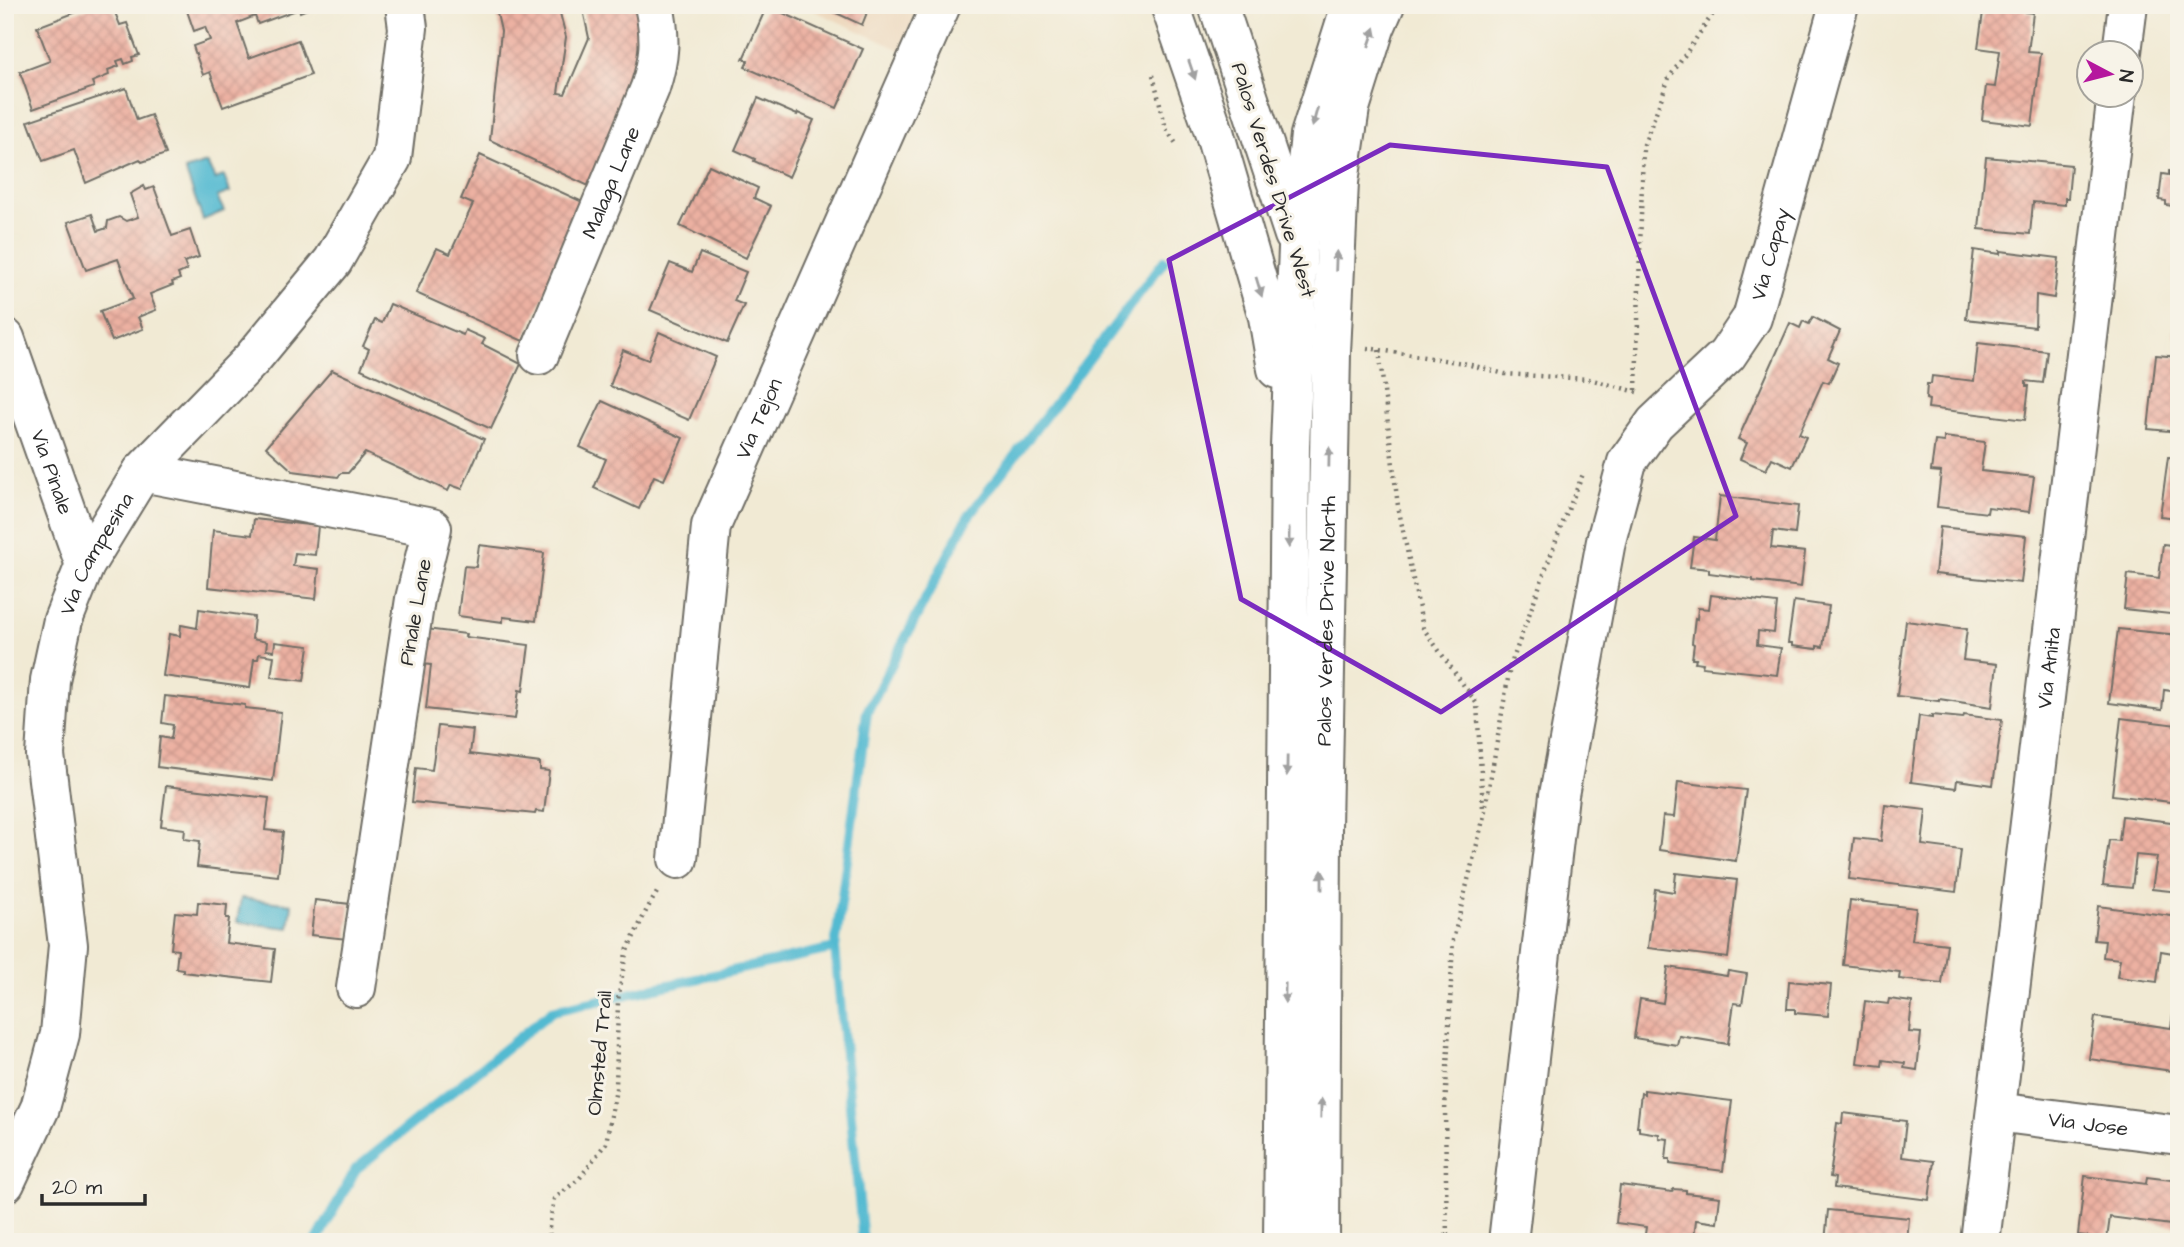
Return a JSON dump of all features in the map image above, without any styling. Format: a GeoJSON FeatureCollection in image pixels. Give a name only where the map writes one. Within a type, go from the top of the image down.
{"type":"FeatureCollection","features":[{"type":"Feature","properties":{"kind":"street","name":"Via Campesina"},"geometry":{"type":"LineString","coordinates":[[5,1182],[40,1108],[60,1034],[68,945],[45,755],[50,680],[63,620],[85,565],[142,472],[252,359],[333,261],[392,158],[408,28],[405,5]]}},
{"type":"Feature","properties":{"kind":"street","name":"Malaga Lane"},"geometry":{"type":"LineString","coordinates":[[539,355],[650,88],[658,61],[660,32],[654,5]]}},
{"type":"Feature","properties":{"kind":"street","name":"Via Tejon"},"geometry":{"type":"LineString","coordinates":[[678,859],[711,526],[941,5]]}},
{"type":"Feature","properties":{"kind":"street","name":"Palos Verdes Drive North"},"geometry":{"type":"LineString","coordinates":[[1170,5],[1215,135],[1268,317],[1290,446]]}},
{"type":"Feature","properties":{"kind":"street","name":"Palos Verdes Drive West"},"geometry":{"type":"LineString","coordinates":[[1219,5],[1298,248],[1320,334],[1349,350]]}},
{"type":"Feature","properties":{"kind":"street","name":"Palos Verdes Drive North"},"geometry":{"type":"LineString","coordinates":[[1283,1242],[1290,446],[1298,248],[1310,135],[1351,5]]}},
{"type":"Feature","properties":{"kind":"street","name":"Palos Verdes Drive North"},"geometry":{"type":"LineString","coordinates":[[1320,1242],[1322,814],[1349,350],[1339,183],[1343,148],[1357,82],[1385,5]]}},
{"type":"Feature","properties":{"kind":"street","name":"Via Capay"},"geometry":{"type":"LineString","coordinates":[[1508,1242],[1559,795],[1606,541],[1627,462],[1642,412],[1727,355],[1752,318],[1839,5]]}},
{"type":"Feature","properties":{"kind":"street"},"geometry":{"type":"LineString","coordinates":[[2124,38],[2128,5]]}},
{"type":"Feature","properties":{"kind":"street","name":"Via Anita"},"geometry":{"type":"LineString","coordinates":[[1980,1242],[2115,108]]}},
{"type":"Feature","properties":{"kind":"street","name":"Via Pinale"},"geometry":{"type":"LineString","coordinates":[[5,338],[85,565]]}},
{"type":"Feature","properties":{"kind":"street","name":"Pinale Lane"},"geometry":{"type":"LineString","coordinates":[[142,472],[432,528],[415,599],[356,988]]}},
{"type":"Feature","properties":{"kind":"street","name":"Via Jose"},"geometry":{"type":"LineString","coordinates":[[1996,1112],[2179,1135]]}},
{"type":"Feature","properties":{"kind":"path"},"geometry":{"type":"LineString","coordinates":[[1642,412],[1636,390],[1643,147],[1669,78],[1719,5]]}},
{"type":"Feature","properties":{"kind":"path"},"geometry":{"type":"LineString","coordinates":[[1349,350],[1379,350],[1463,363],[1505,374],[1588,379],[1636,390]]}},
{"type":"Feature","properties":{"kind":"path"},"geometry":{"type":"LineString","coordinates":[[1379,350],[1398,506],[1423,628],[1477,704],[1484,816]]}},
{"type":"Feature","properties":{"kind":"path"},"geometry":{"type":"LineString","coordinates":[[1636,390],[1642,412]]}},
{"type":"Feature","properties":{"kind":"path"},"geometry":{"type":"LineString","coordinates":[[1447,1242],[1445,1111],[1453,940],[1484,816],[1510,667],[1561,527],[1587,466]]}},
{"type":"Feature","properties":{"kind":"path","name":"Olmsted Trail"},"geometry":{"type":"LineString","coordinates":[[550,1242],[549,1228],[554,1199],[579,1179],[606,1143],[616,1089],[618,1000],[626,953],[647,909],[678,859]]}},
{"type":"Feature","properties":{"kind":"highlighted area"},"geometry":{"type":"Polygon","coordinates":[[[1390,145],[1607,167],[1736,516],[1441,712],[1241,599],[1169,260],[1390,145]]]}},
{"type":"Feature","properties":{"kind":"shaded area"},"geometry":{"type":"Polygon","coordinates":[[[802,5],[922,5],[905,52],[802,5]]]}},
{"type":"Feature","properties":{"kind":"water"},"geometry":{"type":"Polygon","coordinates":[[[207,163],[215,179],[224,176],[230,192],[217,197],[224,211],[203,220],[185,170],[207,163]]]}},
{"type":"Feature","properties":{"kind":"water"},"geometry":{"type":"Polygon","coordinates":[[[241,898],[292,904],[289,928],[237,922],[241,898]]]}},
{"type":"Feature","properties":{"kind":"building"},"geometry":{"type":"Polygon","coordinates":[[[95,5],[112,5],[120,25],[127,23],[139,55],[132,57],[133,61],[125,64],[123,59],[117,61],[119,66],[108,70],[109,75],[92,82],[94,87],[33,109],[20,72],[50,61],[37,27],[95,5]]]}},
{"type":"Feature","properties":{"kind":"building"},"geometry":{"type":"Polygon","coordinates":[[[185,5],[317,5],[258,24],[255,16],[237,23],[249,58],[298,40],[311,75],[223,107],[210,72],[203,75],[193,46],[210,40],[205,27],[194,31],[185,5]]]}},
{"type":"Feature","properties":{"kind":"building"},"geometry":{"type":"Polygon","coordinates":[[[495,5],[558,5],[566,37],[558,93],[565,94],[589,38],[582,5],[648,5],[659,44],[593,188],[490,140],[501,31],[495,5]]]}},
{"type":"Feature","properties":{"kind":"building"},"geometry":{"type":"Polygon","coordinates":[[[819,5],[870,5],[862,25],[819,5]]]}},
{"type":"Feature","properties":{"kind":"building"},"geometry":{"type":"Polygon","coordinates":[[[1984,5],[2026,5],[2025,12],[2033,13],[2028,52],[2041,53],[2032,126],[1982,120],[1986,86],[1995,87],[2000,51],[1978,48],[1984,5]]]}},
{"type":"Feature","properties":{"kind":"building"},"geometry":{"type":"Polygon","coordinates":[[[766,8],[772,8],[863,49],[837,108],[745,67],[748,61],[743,59],[766,8]]]}},
{"type":"Feature","properties":{"kind":"building"},"geometry":{"type":"Polygon","coordinates":[[[126,88],[137,120],[151,115],[166,154],[142,162],[140,159],[86,183],[74,150],[43,161],[28,121],[126,88]]]}},
{"type":"Feature","properties":{"kind":"building"},"geometry":{"type":"Polygon","coordinates":[[[758,98],[814,120],[789,177],[735,150],[758,98]]]}},
{"type":"Feature","properties":{"kind":"building"},"geometry":{"type":"Polygon","coordinates":[[[480,155],[587,204],[523,341],[416,293],[437,248],[450,254],[473,204],[461,199],[480,155]]]}},
{"type":"Feature","properties":{"kind":"building"},"geometry":{"type":"Polygon","coordinates":[[[1986,157],[2071,165],[2065,205],[2033,202],[2030,234],[1979,229],[1986,157]]]}},
{"type":"Feature","properties":{"kind":"building"},"geometry":{"type":"Polygon","coordinates":[[[709,165],[758,188],[754,198],[771,206],[746,258],[680,226],[709,165]]]}},
{"type":"Feature","properties":{"kind":"building"},"geometry":{"type":"Polygon","coordinates":[[[2169,171],[2179,172],[2179,207],[2166,205],[2166,201],[2159,200],[2162,174],[2169,175],[2169,171]]]}},
{"type":"Feature","properties":{"kind":"building"},"geometry":{"type":"Polygon","coordinates":[[[144,186],[146,190],[154,187],[172,236],[190,230],[199,257],[184,262],[187,270],[178,274],[180,279],[172,282],[173,285],[150,294],[156,310],[138,317],[143,329],[112,341],[100,311],[133,299],[118,259],[86,270],[68,222],[92,214],[98,231],[107,228],[108,221],[119,217],[126,221],[138,217],[130,194],[144,186]]]}},
{"type":"Feature","properties":{"kind":"building"},"geometry":{"type":"Polygon","coordinates":[[[1974,250],[2059,258],[2054,298],[2036,295],[2035,327],[1966,319],[1974,250]]]}},
{"type":"Feature","properties":{"kind":"building"},"geometry":{"type":"Polygon","coordinates":[[[700,253],[746,272],[734,301],[744,305],[727,343],[650,310],[670,263],[692,272],[700,253]]]}},
{"type":"Feature","properties":{"kind":"building"},"geometry":{"type":"Polygon","coordinates":[[[2177,302],[2179,303],[2179,337],[2174,336],[2177,302]]]}},
{"type":"Feature","properties":{"kind":"building"},"geometry":{"type":"Polygon","coordinates":[[[390,304],[463,335],[465,330],[485,339],[482,344],[521,364],[491,429],[361,369],[369,349],[363,346],[375,320],[382,323],[390,304]]]}},
{"type":"Feature","properties":{"kind":"building"},"geometry":{"type":"Polygon","coordinates":[[[1813,317],[1840,331],[1828,358],[1838,363],[1829,383],[1823,381],[1799,434],[1806,437],[1792,467],[1772,458],[1766,470],[1740,459],[1747,443],[1738,439],[1790,323],[1800,328],[1803,321],[1809,324],[1813,317]]]}},
{"type":"Feature","properties":{"kind":"building"},"geometry":{"type":"Polygon","coordinates":[[[659,332],[716,357],[689,420],[610,386],[623,350],[648,360],[659,332]]]}},
{"type":"Feature","properties":{"kind":"building"},"geometry":{"type":"Polygon","coordinates":[[[1978,343],[2047,351],[2043,383],[2026,381],[2026,386],[2029,386],[2025,420],[1928,408],[1927,384],[1931,384],[1932,376],[1974,381],[1978,343]]]}},
{"type":"Feature","properties":{"kind":"building"},"geometry":{"type":"Polygon","coordinates":[[[2156,355],[2179,357],[2179,432],[2148,429],[2156,355]]]}},
{"type":"Feature","properties":{"kind":"building"},"geometry":{"type":"Polygon","coordinates":[[[332,370],[484,439],[462,489],[451,485],[448,491],[365,453],[348,473],[341,473],[338,477],[293,471],[266,447],[332,370]]]}},
{"type":"Feature","properties":{"kind":"building"},"geometry":{"type":"Polygon","coordinates":[[[602,401],[683,438],[664,480],[654,476],[639,509],[594,488],[606,459],[580,447],[602,401]]]}},
{"type":"Feature","properties":{"kind":"building"},"geometry":{"type":"Polygon","coordinates":[[[1944,437],[1985,442],[1981,471],[2034,477],[2029,512],[1988,507],[1987,513],[1937,507],[1941,472],[1931,471],[1935,441],[1944,442],[1944,437]]]}},
{"type":"Feature","properties":{"kind":"building"},"geometry":{"type":"Polygon","coordinates":[[[2168,457],[2179,458],[2179,518],[2160,516],[2168,457]]]}},
{"type":"Feature","properties":{"kind":"building"},"geometry":{"type":"Polygon","coordinates":[[[1720,496],[1798,506],[1795,534],[1773,531],[1771,548],[1805,552],[1801,587],[1753,581],[1709,573],[1709,569],[1690,567],[1694,537],[1715,540],[1720,496]]]}},
{"type":"Feature","properties":{"kind":"building"},"geometry":{"type":"Polygon","coordinates":[[[254,519],[318,526],[315,555],[295,553],[293,566],[319,569],[316,599],[208,587],[213,530],[252,535],[254,519]]]}},
{"type":"Feature","properties":{"kind":"building"},"geometry":{"type":"Polygon","coordinates":[[[1940,527],[2026,536],[2021,583],[1935,574],[1940,527]]]}},
{"type":"Feature","properties":{"kind":"building"},"geometry":{"type":"Polygon","coordinates":[[[2163,544],[2179,546],[2179,615],[2124,609],[2128,574],[2159,578],[2163,544]]]}},
{"type":"Feature","properties":{"kind":"building"},"geometry":{"type":"Polygon","coordinates":[[[479,545],[544,553],[536,621],[503,617],[503,622],[458,616],[464,566],[476,567],[479,545]]]}},
{"type":"Feature","properties":{"kind":"building"},"geometry":{"type":"Polygon","coordinates":[[[1711,595],[1777,603],[1774,633],[1758,631],[1757,645],[1781,648],[1777,675],[1702,667],[1703,663],[1692,659],[1695,618],[1697,619],[1698,608],[1709,609],[1711,595]]]}},
{"type":"Feature","properties":{"kind":"building"},"geometry":{"type":"Polygon","coordinates":[[[1794,601],[1829,606],[1823,647],[1817,646],[1817,649],[1792,646],[1792,643],[1788,643],[1794,601]]]}},
{"type":"Feature","properties":{"kind":"building"},"geometry":{"type":"Polygon","coordinates":[[[199,609],[254,617],[252,639],[267,642],[266,650],[274,651],[275,642],[309,646],[304,681],[271,677],[274,656],[259,654],[258,659],[254,659],[250,688],[163,676],[169,634],[180,636],[181,625],[197,628],[199,609]]]}},
{"type":"Feature","properties":{"kind":"building"},"geometry":{"type":"Polygon","coordinates":[[[1906,621],[1967,629],[1963,660],[1997,664],[1992,707],[1897,696],[1906,621]]]}},
{"type":"Feature","properties":{"kind":"building"},"geometry":{"type":"Polygon","coordinates":[[[426,629],[529,645],[523,691],[519,690],[515,719],[426,709],[431,665],[422,664],[426,629]]]}},
{"type":"Feature","properties":{"kind":"building"},"geometry":{"type":"Polygon","coordinates":[[[2118,629],[2179,635],[2179,692],[2164,690],[2162,710],[2109,703],[2118,629]]]}},
{"type":"Feature","properties":{"kind":"building"},"geometry":{"type":"Polygon","coordinates":[[[165,696],[281,712],[273,781],[157,767],[160,737],[171,739],[173,725],[162,723],[165,696]]]}},
{"type":"Feature","properties":{"kind":"building"},"geometry":{"type":"Polygon","coordinates":[[[1932,715],[1963,718],[1964,715],[2002,720],[1993,785],[1957,780],[1956,788],[1911,782],[1919,716],[1932,718],[1932,715]]]}},
{"type":"Feature","properties":{"kind":"building"},"geometry":{"type":"Polygon","coordinates":[[[2121,718],[2178,725],[2176,746],[2179,746],[2179,803],[2112,795],[2121,718]]]}},
{"type":"Feature","properties":{"kind":"building"},"geometry":{"type":"Polygon","coordinates":[[[438,726],[473,730],[470,754],[540,763],[540,770],[549,771],[544,812],[536,811],[535,814],[412,802],[416,768],[432,770],[438,726]]]}},
{"type":"Feature","properties":{"kind":"building"},"geometry":{"type":"Polygon","coordinates":[[[1678,782],[1746,790],[1736,861],[1659,850],[1663,816],[1674,817],[1678,782]]]}},
{"type":"Feature","properties":{"kind":"building"},"geometry":{"type":"Polygon","coordinates":[[[166,786],[269,798],[265,830],[283,832],[278,876],[197,867],[200,841],[184,839],[185,829],[161,826],[166,786]]]}},
{"type":"Feature","properties":{"kind":"building"},"geometry":{"type":"Polygon","coordinates":[[[1885,805],[1926,810],[1922,845],[1961,850],[1956,892],[1849,879],[1854,838],[1881,841],[1885,805]]]}},
{"type":"Feature","properties":{"kind":"building"},"geometry":{"type":"Polygon","coordinates":[[[2122,816],[2179,823],[2179,892],[2152,889],[2157,857],[2136,855],[2132,888],[2103,885],[2109,840],[2119,841],[2122,816]]]}},
{"type":"Feature","properties":{"kind":"building"},"geometry":{"type":"Polygon","coordinates":[[[1676,873],[1737,880],[1728,958],[1648,948],[1655,889],[1674,892],[1676,873]]]}},
{"type":"Feature","properties":{"kind":"building"},"geometry":{"type":"Polygon","coordinates":[[[315,900],[350,904],[347,939],[311,935],[315,900]]]}},
{"type":"Feature","properties":{"kind":"building"},"geometry":{"type":"Polygon","coordinates":[[[1850,900],[1916,908],[1912,940],[1947,944],[1942,984],[1899,979],[1900,972],[1843,965],[1850,900]]]}},
{"type":"Feature","properties":{"kind":"building"},"geometry":{"type":"Polygon","coordinates":[[[198,902],[227,905],[226,918],[229,918],[226,943],[275,949],[271,982],[183,972],[183,969],[176,968],[178,950],[171,949],[175,912],[197,914],[198,902]]]}},
{"type":"Feature","properties":{"kind":"building"},"geometry":{"type":"Polygon","coordinates":[[[2098,906],[2179,917],[2179,951],[2161,951],[2157,982],[2117,977],[2120,959],[2103,957],[2105,941],[2094,940],[2098,906]]]}},
{"type":"Feature","properties":{"kind":"building"},"geometry":{"type":"Polygon","coordinates":[[[1668,967],[1727,976],[1728,971],[1747,974],[1742,1004],[1734,1003],[1728,1044],[1679,1036],[1677,1045],[1634,1038],[1640,999],[1663,1003],[1668,967]]]}},
{"type":"Feature","properties":{"kind":"building"},"geometry":{"type":"Polygon","coordinates":[[[1789,981],[1831,985],[1828,1016],[1795,1013],[1795,1009],[1787,1009],[1789,981]]]}},
{"type":"Feature","properties":{"kind":"building"},"geometry":{"type":"Polygon","coordinates":[[[1889,999],[1912,1002],[1909,1032],[1921,1033],[1917,1070],[1904,1068],[1905,1063],[1883,1060],[1882,1066],[1857,1063],[1865,1001],[1888,1004],[1889,999]]]}},
{"type":"Feature","properties":{"kind":"building"},"geometry":{"type":"Polygon","coordinates":[[[2174,1006],[2179,1006],[2179,1072],[2089,1059],[2095,1017],[2171,1028],[2174,1006]]]}},
{"type":"Feature","properties":{"kind":"building"},"geometry":{"type":"Polygon","coordinates":[[[1644,1090],[1732,1101],[1723,1171],[1670,1164],[1670,1159],[1666,1159],[1668,1139],[1659,1138],[1659,1134],[1639,1131],[1637,1127],[1641,1093],[1644,1094],[1644,1090]]]}},
{"type":"Feature","properties":{"kind":"building"},"geometry":{"type":"Polygon","coordinates":[[[1843,1113],[1906,1121],[1902,1157],[1934,1161],[1929,1200],[1834,1188],[1835,1178],[1830,1177],[1837,1123],[1842,1124],[1843,1113]]]}},
{"type":"Feature","properties":{"kind":"building"},"geometry":{"type":"Polygon","coordinates":[[[2085,1176],[2146,1184],[2147,1177],[2179,1181],[2179,1226],[2110,1217],[2107,1239],[2078,1235],[2085,1176]]]}},
{"type":"Feature","properties":{"kind":"building"},"geometry":{"type":"Polygon","coordinates":[[[1620,1185],[1672,1192],[1673,1189],[1686,1190],[1686,1193],[1720,1197],[1717,1223],[1696,1220],[1694,1238],[1712,1242],[1644,1242],[1646,1227],[1616,1223],[1620,1185]]]}},
{"type":"Feature","properties":{"kind":"building"},"geometry":{"type":"Polygon","coordinates":[[[1828,1210],[1909,1218],[1907,1242],[1825,1242],[1828,1210]]]}},
{"type":"Feature","properties":{"kind":"waterway"},"geometry":{"type":"LineString","coordinates":[[863,1242],[835,948],[867,712],[968,517],[1164,261]]}},
{"type":"Feature","properties":{"kind":"waterway"},"geometry":{"type":"LineString","coordinates":[[316,1242],[356,1169],[552,1011],[835,948]]}}]}
